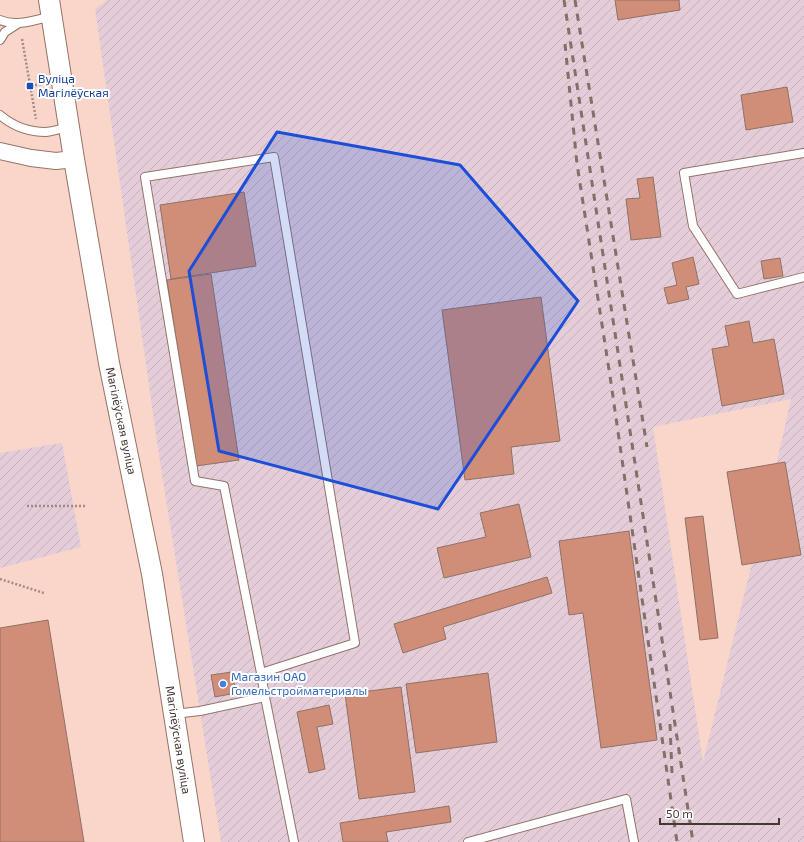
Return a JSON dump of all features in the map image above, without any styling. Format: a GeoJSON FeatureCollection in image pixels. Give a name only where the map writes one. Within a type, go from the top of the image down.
{"type":"FeatureCollection","features":[{"type":"Feature","properties":{"kind":"street","name":"Магілёўская вуліца"},"geometry":{"type":"LineString","coordinates":[[50,8],[109,363],[152,574],[194,842]]}},
{"type":"Feature","properties":{"kind":"street"},"geometry":{"type":"LineString","coordinates":[[0,151],[31,158],[56,161],[74,158]]}},
{"type":"Feature","properties":{"kind":"lane"},"geometry":{"type":"LineString","coordinates":[[0,40],[5,32],[19,23],[50,8]]}},
{"type":"Feature","properties":{"kind":"lane"},"geometry":{"type":"LineString","coordinates":[[0,20],[19,23]]}},
{"type":"Feature","properties":{"kind":"lane"},"geometry":{"type":"LineString","coordinates":[[0,115],[8,122],[23,129],[47,132],[69,127]]}},
{"type":"Feature","properties":{"kind":"lane"},"geometry":{"type":"LineString","coordinates":[[804,153],[684,173],[693,226],[737,294],[804,277]]}},
{"type":"Feature","properties":{"kind":"lane"},"geometry":{"type":"LineString","coordinates":[[261,673],[355,643],[274,157],[145,177],[195,481],[224,486],[294,842]]}},
{"type":"Feature","properties":{"kind":"lane"},"geometry":{"type":"LineString","coordinates":[[174,714],[265,697]]}},
{"type":"Feature","properties":{"kind":"lane"},"geometry":{"type":"LineString","coordinates":[[468,842],[626,799],[634,842]]}},
{"type":"Feature","properties":{"kind":"path"},"geometry":{"type":"LineString","coordinates":[[22,39],[36,119]]}},
{"type":"Feature","properties":{"kind":"path"},"geometry":{"type":"LineString","coordinates":[[27,506],[87,506]]}},
{"type":"Feature","properties":{"kind":"path"},"geometry":{"type":"LineString","coordinates":[[0,579],[44,593]]}},
{"type":"Feature","properties":{"kind":"highlighted area"},"geometry":{"type":"Polygon","coordinates":[[[277,132],[460,165],[578,301],[438,509],[219,451],[189,271],[277,132]]]}},
{"type":"Feature","properties":{"kind":"shaded area"},"geometry":{"type":"Polygon","coordinates":[[[107,0],[804,0],[804,842],[221,842],[160,462],[95,9],[107,0]],[[791,399],[653,427],[703,762],[791,399]]]}},
{"type":"Feature","properties":{"kind":"shaded area"},"geometry":{"type":"Polygon","coordinates":[[[62,443],[81,547],[0,568],[0,453],[62,443]]]}},
{"type":"Feature","properties":{"kind":"building"},"geometry":{"type":"Polygon","coordinates":[[[615,0],[679,0],[680,10],[618,20],[615,0]]]}},
{"type":"Feature","properties":{"kind":"building"},"geometry":{"type":"Polygon","coordinates":[[[787,87],[793,122],[746,130],[741,95],[787,87]]]}},
{"type":"Feature","properties":{"kind":"building"},"geometry":{"type":"Polygon","coordinates":[[[653,177],[661,237],[631,240],[626,199],[640,198],[637,179],[653,177]]]}},
{"type":"Feature","properties":{"kind":"building"},"geometry":{"type":"Polygon","coordinates":[[[244,192],[256,266],[171,279],[160,205],[244,192]]]}},
{"type":"Feature","properties":{"kind":"building"},"geometry":{"type":"Polygon","coordinates":[[[693,257],[699,284],[686,287],[689,299],[668,304],[664,288],[677,285],[672,263],[693,257]]]}},
{"type":"Feature","properties":{"kind":"building"},"geometry":{"type":"Polygon","coordinates":[[[780,258],[783,276],[764,279],[761,261],[780,258]]]}},
{"type":"Feature","properties":{"kind":"building"},"geometry":{"type":"Polygon","coordinates":[[[211,274],[239,460],[196,466],[167,280],[211,274]]]}},
{"type":"Feature","properties":{"kind":"building"},"geometry":{"type":"Polygon","coordinates":[[[541,297],[560,441],[511,447],[514,474],[465,480],[442,310],[541,297]]]}},
{"type":"Feature","properties":{"kind":"building"},"geometry":{"type":"Polygon","coordinates":[[[749,321],[753,343],[774,339],[784,394],[722,406],[712,349],[729,346],[725,326],[749,321]]]}},
{"type":"Feature","properties":{"kind":"building"},"geometry":{"type":"Polygon","coordinates":[[[785,462],[801,555],[742,565],[727,472],[785,462]]]}},
{"type":"Feature","properties":{"kind":"building"},"geometry":{"type":"Polygon","coordinates":[[[519,504],[531,557],[444,578],[437,548],[486,537],[480,513],[519,504]]]}},
{"type":"Feature","properties":{"kind":"building"},"geometry":{"type":"Polygon","coordinates":[[[703,516],[718,638],[700,640],[685,518],[703,516]]]}},
{"type":"Feature","properties":{"kind":"building"},"geometry":{"type":"Polygon","coordinates":[[[629,531],[657,740],[601,748],[583,613],[569,615],[559,541],[629,531]]]}},
{"type":"Feature","properties":{"kind":"building"},"geometry":{"type":"Polygon","coordinates":[[[547,577],[552,593],[443,627],[446,639],[403,653],[394,624],[547,577]]]}},
{"type":"Feature","properties":{"kind":"building"},"geometry":{"type":"Polygon","coordinates":[[[48,620],[84,842],[0,842],[0,628],[48,620]]]}},
{"type":"Feature","properties":{"kind":"building","name":"Магазин ОАО Гомельстройматериалы"},"geometry":{"type":"Polygon","coordinates":[[[232,672],[236,693],[215,697],[211,675],[232,672]]]}},
{"type":"Feature","properties":{"kind":"building"},"geometry":{"type":"Polygon","coordinates":[[[488,673],[497,742],[416,753],[406,684],[488,673]]]}},
{"type":"Feature","properties":{"kind":"building"},"geometry":{"type":"Polygon","coordinates":[[[401,687],[415,792],[359,799],[345,694],[401,687]]]}},
{"type":"Feature","properties":{"kind":"building"},"geometry":{"type":"Polygon","coordinates":[[[329,705],[333,724],[317,727],[325,769],[309,773],[297,712],[329,705]]]}},
{"type":"Feature","properties":{"kind":"building"},"geometry":{"type":"Polygon","coordinates":[[[449,806],[451,822],[386,832],[388,842],[343,842],[340,823],[449,806]]]}},
{"type":"Feature","properties":{"kind":"railway"},"geometry":{"type":"LineString","coordinates":[[564,0],[693,842]]}},
{"type":"Feature","properties":{"kind":"railway"},"geometry":{"type":"LineString","coordinates":[[575,0],[647,447]]}},
{"type":"Feature","properties":{"kind":"railway"},"geometry":{"type":"LineString","coordinates":[[565,44],[577,164],[610,376],[677,842]]}},
{"type":"Feature","properties":{"kind":"railway"},"geometry":{"type":"LineString","coordinates":[[670,724],[672,774]]}},
{"type":"Feature","properties":{"kind":"place","name":"Вуліца Магілёўская"},"geometry":{"type":"Point","coordinates":[30,86]}},
{"type":"Feature","properties":{"kind":"place","name":"Магазин ОАО Гомельстройматериалы"},"geometry":{"type":"Point","coordinates":[223,684]}}]}
